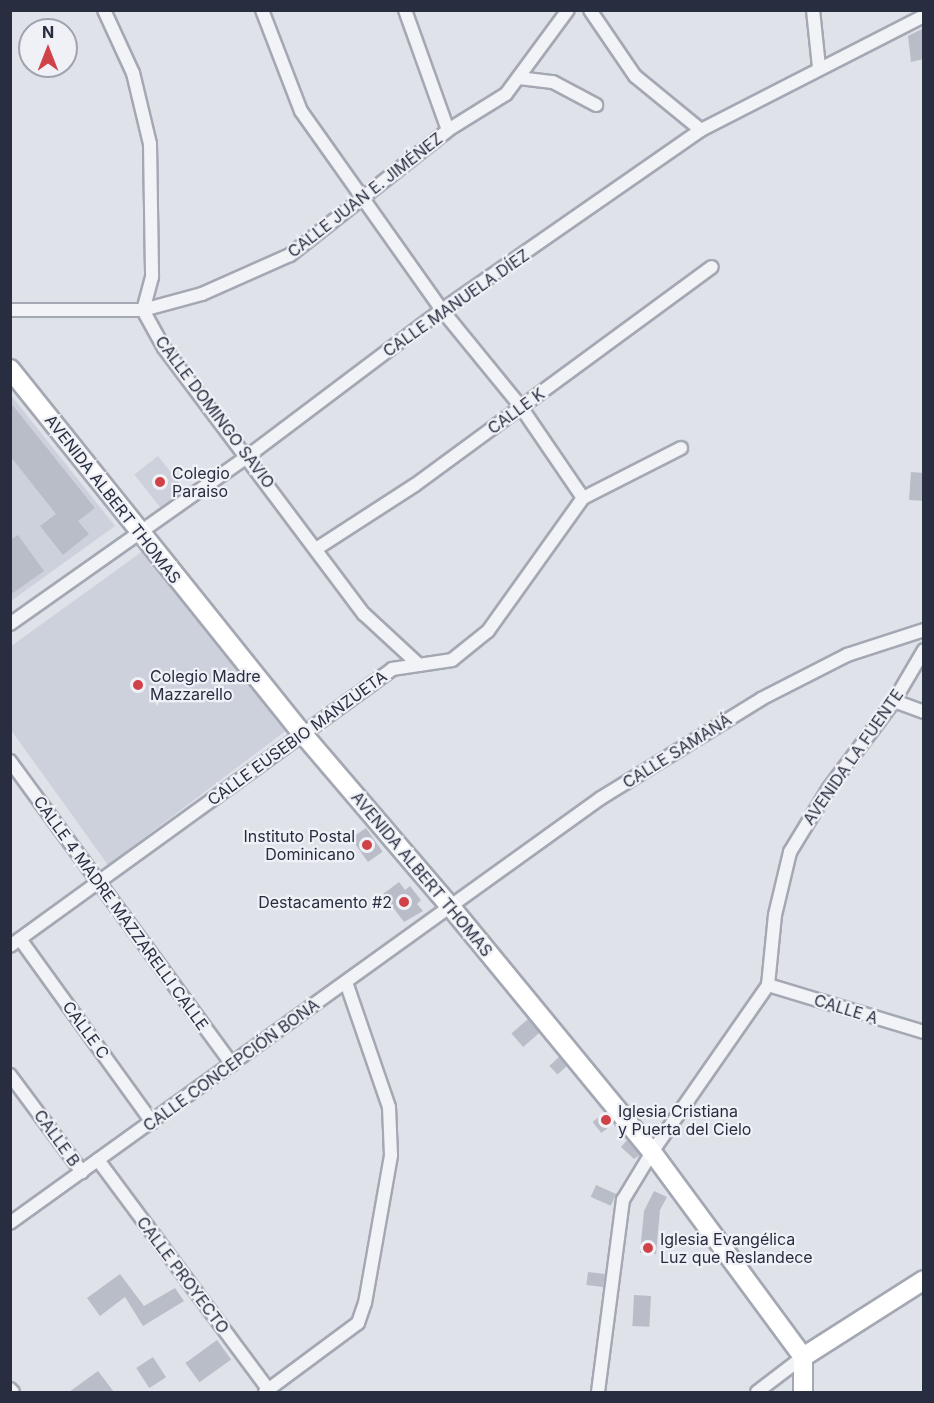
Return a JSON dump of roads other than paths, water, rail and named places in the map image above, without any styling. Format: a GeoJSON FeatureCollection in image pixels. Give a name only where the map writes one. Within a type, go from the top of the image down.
{"type":"FeatureCollection","features":[{"type":"Feature","properties":{"kind":"main road","name":"AVENIDA ALBERT THOMAS"},"geometry":{"type":"LineString","coordinates":[[10,369],[138,533],[652,1152],[803,1357]]}},
{"type":"Feature","properties":{"kind":"main road"},"geometry":{"type":"LineString","coordinates":[[803,1392],[803,1357],[924,1280]]}},
{"type":"Feature","properties":{"kind":"street"},"geometry":{"type":"LineString","coordinates":[[104,10],[133,73],[150,144],[152,277],[143,310]]}},
{"type":"Feature","properties":{"kind":"street"},"geometry":{"type":"LineString","coordinates":[[262,10],[301,111],[442,310],[521,407],[584,498]]}},
{"type":"Feature","properties":{"kind":"street"},"geometry":{"type":"LineString","coordinates":[[405,10],[448,130]]}},
{"type":"Feature","properties":{"kind":"street","name":"CALLE JUAN E. JIMÉNEZ"},"geometry":{"type":"LineString","coordinates":[[10,310],[143,310],[202,294],[290,255],[448,130],[506,94],[568,10]]}},
{"type":"Feature","properties":{"kind":"street"},"geometry":{"type":"LineString","coordinates":[[590,10],[635,76],[701,130]]}},
{"type":"Feature","properties":{"kind":"street"},"geometry":{"type":"LineString","coordinates":[[813,10],[819,68]]}},
{"type":"Feature","properties":{"kind":"street","name":"CALLE MANUELA DÍEZ"},"geometry":{"type":"LineString","coordinates":[[10,624],[248,456],[442,310],[701,130],[924,16]]}},
{"type":"Feature","properties":{"kind":"street"},"geometry":{"type":"LineString","coordinates":[[519,78],[553,82],[596,105]]}},
{"type":"Feature","properties":{"kind":"street","name":"CALLE K"},"geometry":{"type":"LineString","coordinates":[[316,549],[415,485],[712,267]]}},
{"type":"Feature","properties":{"kind":"street","name":"CALLE DOMINGO SAVIO"},"geometry":{"type":"LineString","coordinates":[[143,310],[164,348],[248,456],[364,614],[419,665]]}},
{"type":"Feature","properties":{"kind":"street","name":"CALLE EUSEBIO MANZUETA"},"geometry":{"type":"LineString","coordinates":[[15,942],[392,669],[452,660],[488,631],[584,498],[681,448]]}},
{"type":"Feature","properties":{"kind":"street","name":"CALLE SAMANÁ"},"geometry":{"type":"LineString","coordinates":[[450,906],[601,798],[761,699],[847,655],[924,630]]}},
{"type":"Feature","properties":{"kind":"street","name":"AVENIDA LA FUENTE"},"geometry":{"type":"LineString","coordinates":[[598,1392],[623,1200],[652,1152],[768,985],[776,915],[790,852],[829,788],[894,701],[924,650]]}},
{"type":"Feature","properties":{"kind":"street"},"geometry":{"type":"LineString","coordinates":[[894,701],[924,712]]}},
{"type":"Feature","properties":{"kind":"street","name":"CALLE 4 MADRE MAZZARELLI CALLE"},"geometry":{"type":"LineString","coordinates":[[10,761],[232,1064]]}},
{"type":"Feature","properties":{"kind":"street","name":"CALLE CONCEPCIÓN BONA"},"geometry":{"type":"LineString","coordinates":[[12,1220],[152,1122],[450,906]]}},
{"type":"Feature","properties":{"kind":"street","name":"CALLE C"},"geometry":{"type":"LineString","coordinates":[[15,942],[152,1122]]}},
{"type":"Feature","properties":{"kind":"street"},"geometry":{"type":"LineString","coordinates":[[267,1391],[358,1323],[365,1303],[390,1155],[389,1107],[346,982]]}},
{"type":"Feature","properties":{"kind":"street","name":"CALLE A"},"geometry":{"type":"LineString","coordinates":[[768,985],[924,1032]]}},
{"type":"Feature","properties":{"kind":"street","name":"CALLE B"},"geometry":{"type":"LineString","coordinates":[[10,1075],[82,1172]]}},
{"type":"Feature","properties":{"kind":"street","name":"CALLE PROYECTO"},"geometry":{"type":"LineString","coordinates":[[98,1160],[267,1391]]}},
{"type":"Feature","properties":{"kind":"street"},"geometry":{"type":"LineString","coordinates":[[757,1392],[803,1357]]}},
{"type":"Feature","properties":{"kind":"street"},"geometry":{"type":"LineString","coordinates":[[10,1389],[13,1392]]}},
{"type":"Feature","properties":{"kind":"place","name":"Colegio Paraiso"},"geometry":{"type":"Point","coordinates":[160,482]}},
{"type":"Feature","properties":{"kind":"place","name":"Colegio Madre Mazzarello"},"geometry":{"type":"Point","coordinates":[138,685]}},
{"type":"Feature","properties":{"kind":"place","name":"Instituto Postal Dominicano"},"geometry":{"type":"Point","coordinates":[367,845]}},
{"type":"Feature","properties":{"kind":"place","name":"Destacamento #2"},"geometry":{"type":"Point","coordinates":[404,902]}},
{"type":"Feature","properties":{"kind":"place","name":"Iglesia Cristiana y Puerta del Cielo"},"geometry":{"type":"Point","coordinates":[606,1120]}},
{"type":"Feature","properties":{"kind":"place","name":"Iglesia Evangélica Luz que Reslandece"},"geometry":{"type":"Point","coordinates":[648,1248]}}]}
